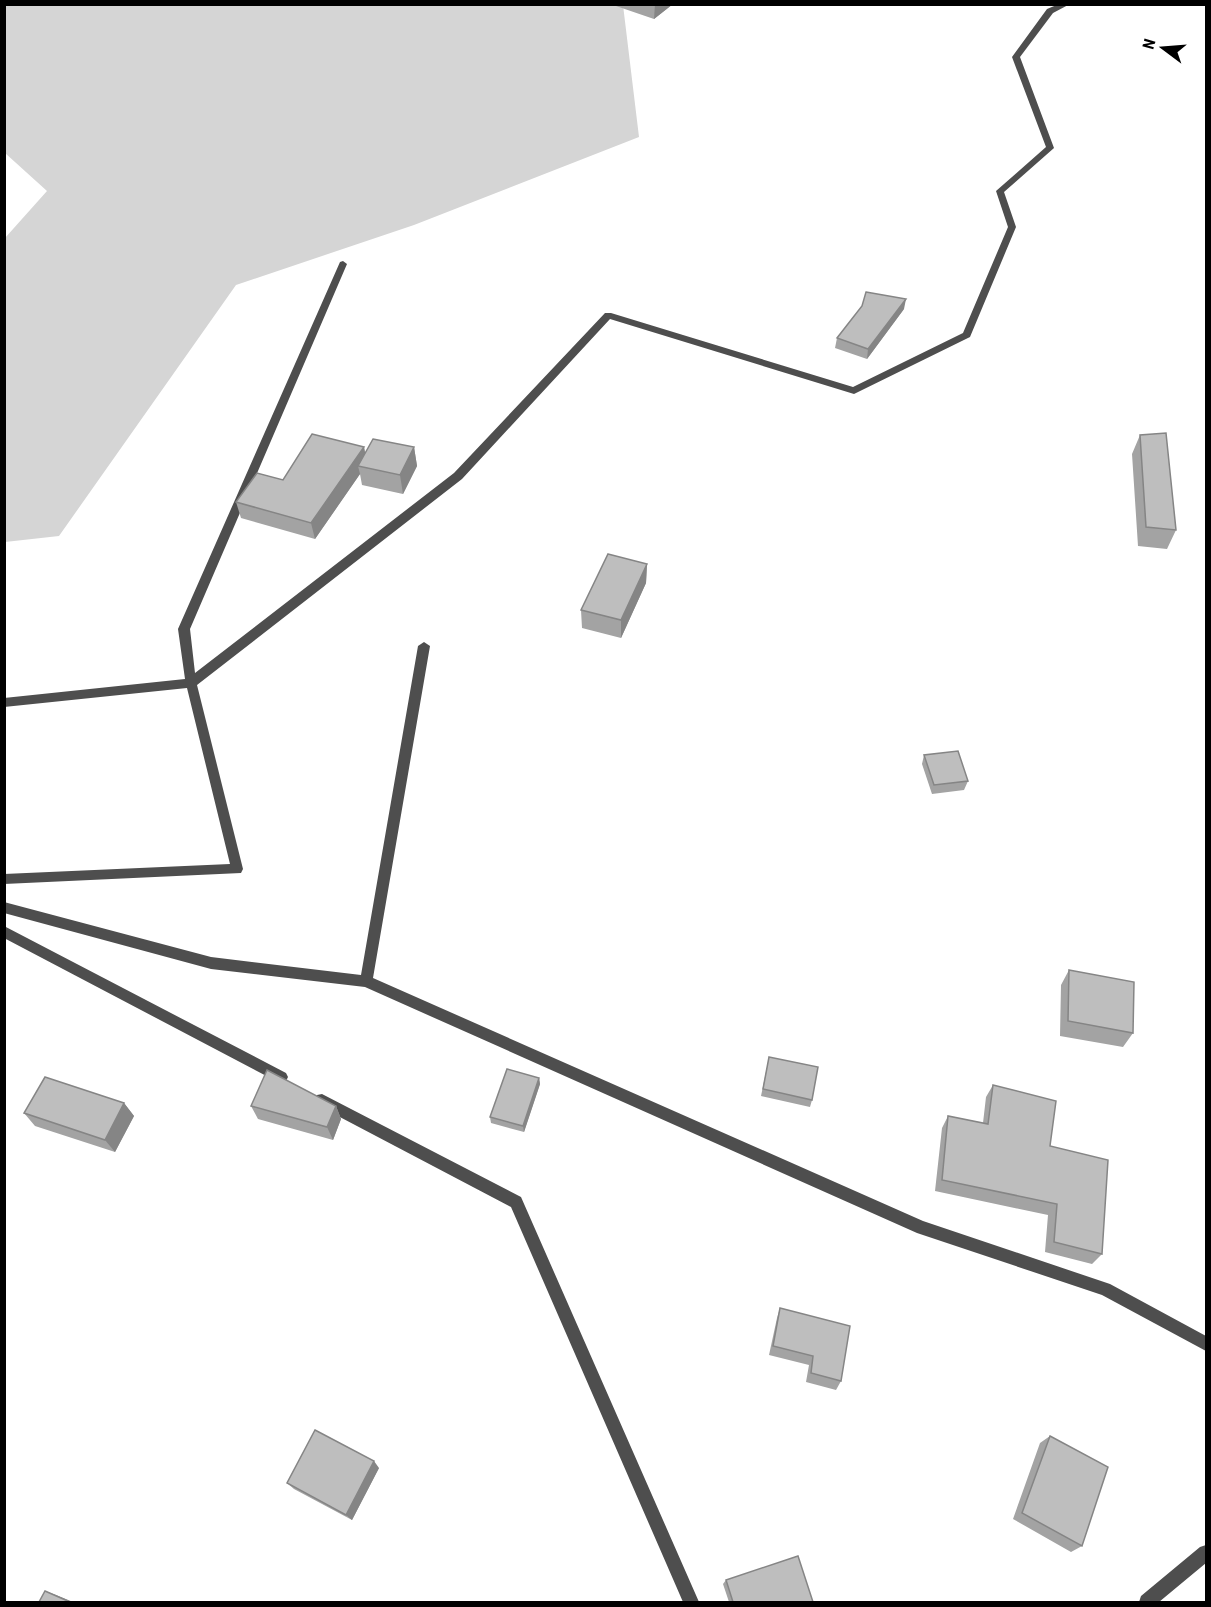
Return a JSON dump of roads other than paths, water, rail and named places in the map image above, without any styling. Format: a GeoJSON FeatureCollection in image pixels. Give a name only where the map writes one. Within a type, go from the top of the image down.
{"type":"FeatureCollection","features":[{"type":"Feature","properties":{"kind":"street"},"geometry":{"type":"LineString","coordinates":[[4,703],[191,683],[458,476],[608,315],[854,391],[967,335],[1012,226],[1000,191],[1050,148],[1016,57],[1050,11],[1067,4]]}},
{"type":"Feature","properties":{"kind":"street"},"geometry":{"type":"LineString","coordinates":[[4,879],[237,869],[191,683],[184,629],[344,264]]}},
{"type":"Feature","properties":{"kind":"street"},"geometry":{"type":"LineString","coordinates":[[366,981],[424,646]]}},
{"type":"Feature","properties":{"kind":"street"},"geometry":{"type":"LineString","coordinates":[[4,907],[211,963],[366,981],[922,1228],[1105,1289],[1206,1344]]}},
{"type":"Feature","properties":{"kind":"street"},"geometry":{"type":"LineString","coordinates":[[4,931],[516,1202],[691,1602]]}},
{"type":"Feature","properties":{"kind":"street"},"geometry":{"type":"LineString","coordinates":[[1147,1602],[1206,1553]]}}]}
